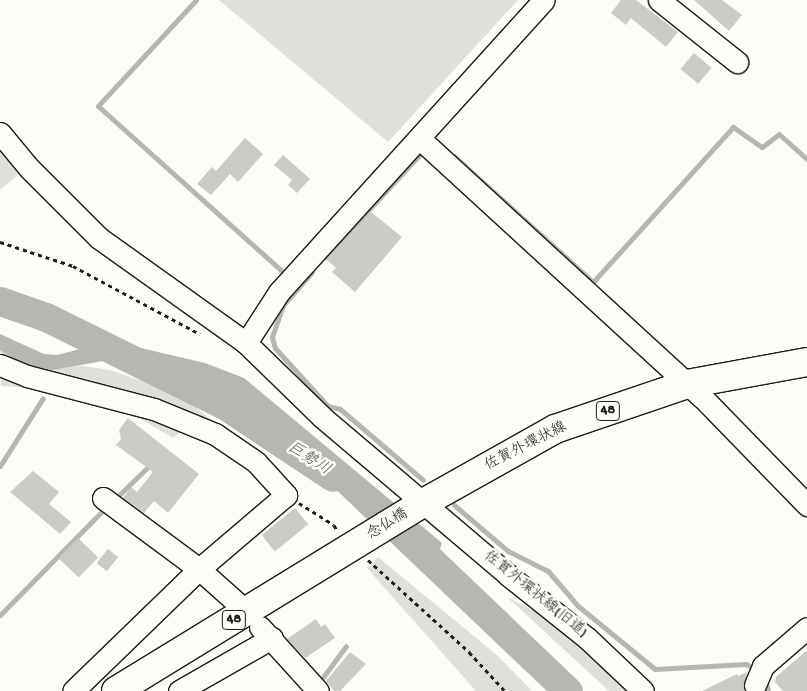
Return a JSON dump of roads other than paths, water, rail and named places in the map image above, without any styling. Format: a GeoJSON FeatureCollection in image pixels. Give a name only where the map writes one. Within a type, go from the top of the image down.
{"type":"FeatureCollection","features":[{"type":"Feature","properties":{"kind":"main road","name":"佐賀外環状線"},"geometry":{"type":"LineString","coordinates":[[425,502],[554,429],[687,384],[807,362]]}},
{"type":"Feature","properties":{"kind":"main road","name":"念仏橋"},"geometry":{"type":"LineString","coordinates":[[116,691],[352,549],[425,502]]}},
{"type":"Feature","properties":{"kind":"street"},"geometry":{"type":"LineString","coordinates":[[246,343],[279,292],[425,144],[544,0]]}},
{"type":"Feature","properties":{"kind":"street"},"geometry":{"type":"LineString","coordinates":[[659,0],[737,62]]}},
{"type":"Feature","properties":{"kind":"street","name":"佐賀外環状線(旧道)"},"geometry":{"type":"LineString","coordinates":[[0,133],[29,168],[99,238],[246,343],[322,417],[425,502],[508,575],[587,638],[642,691]]}},
{"type":"Feature","properties":{"kind":"street"},"geometry":{"type":"LineString","coordinates":[[425,144],[687,384],[807,505]]}},
{"type":"Feature","properties":{"kind":"street"},"geometry":{"type":"LineString","coordinates":[[0,365],[27,376],[154,409],[215,434],[256,462],[286,495],[199,569],[72,691]]}},
{"type":"Feature","properties":{"kind":"street"},"geometry":{"type":"LineString","coordinates":[[110,503],[199,569],[236,602]]}},
{"type":"Feature","properties":{"kind":"street"},"geometry":{"type":"LineString","coordinates":[[758,675],[807,628]]}},
{"type":"Feature","properties":{"kind":"street"},"geometry":{"type":"LineString","coordinates":[[179,691],[266,632],[316,688]]}},
{"type":"Feature","properties":{"kind":"water"},"geometry":{"type":"Polygon","coordinates":[[[0,334],[44,354],[57,355],[111,341],[205,363],[244,378],[442,543],[439,552],[418,568],[325,479],[314,475],[299,453],[239,401],[216,388],[139,363],[109,360],[52,370],[22,364],[0,350],[0,334]]]}},
{"type":"Feature","properties":{"kind":"waterway"},"geometry":{"type":"LineString","coordinates":[[196,0],[98,106],[284,273]]}},
{"type":"Feature","properties":{"kind":"waterway"},"geometry":{"type":"LineString","coordinates":[[454,156],[593,282],[733,127],[762,147],[779,134],[807,159]]}},
{"type":"Feature","properties":{"kind":"waterway"},"geometry":{"type":"LineString","coordinates":[[325,257],[425,149]]}},
{"type":"Feature","properties":{"kind":"waterway"},"geometry":{"type":"LineString","coordinates":[[312,272],[283,305],[272,337],[275,348],[328,406],[340,409],[423,480]]}},
{"type":"Feature","properties":{"kind":"waterway","name":"巨勢川"},"geometry":{"type":"LineString","coordinates":[[0,301],[46,317],[226,406],[333,477]]}},
{"type":"Feature","properties":{"kind":"waterway"},"geometry":{"type":"LineString","coordinates":[[0,466],[43,398]]}},
{"type":"Feature","properties":{"kind":"waterway"},"geometry":{"type":"LineString","coordinates":[[113,501],[152,463]]}},
{"type":"Feature","properties":{"kind":"waterway"},"geometry":{"type":"LineString","coordinates":[[454,505],[508,551],[548,571],[578,606],[655,669],[746,664],[757,670]]}},
{"type":"Feature","properties":{"kind":"waterway"},"geometry":{"type":"LineString","coordinates":[[0,615],[107,506]]}},
{"type":"Feature","properties":{"kind":"waterway","name":"巨勢川"},"geometry":{"type":"LineString","coordinates":[[402,533],[568,691]]}},
{"type":"Feature","properties":{"kind":"waterway"},"geometry":{"type":"LineString","coordinates":[[318,684],[346,646]]}},
{"type":"Feature","properties":{"kind":"waterway"},"geometry":{"type":"LineString","coordinates":[[765,679],[768,691]]}}]}
